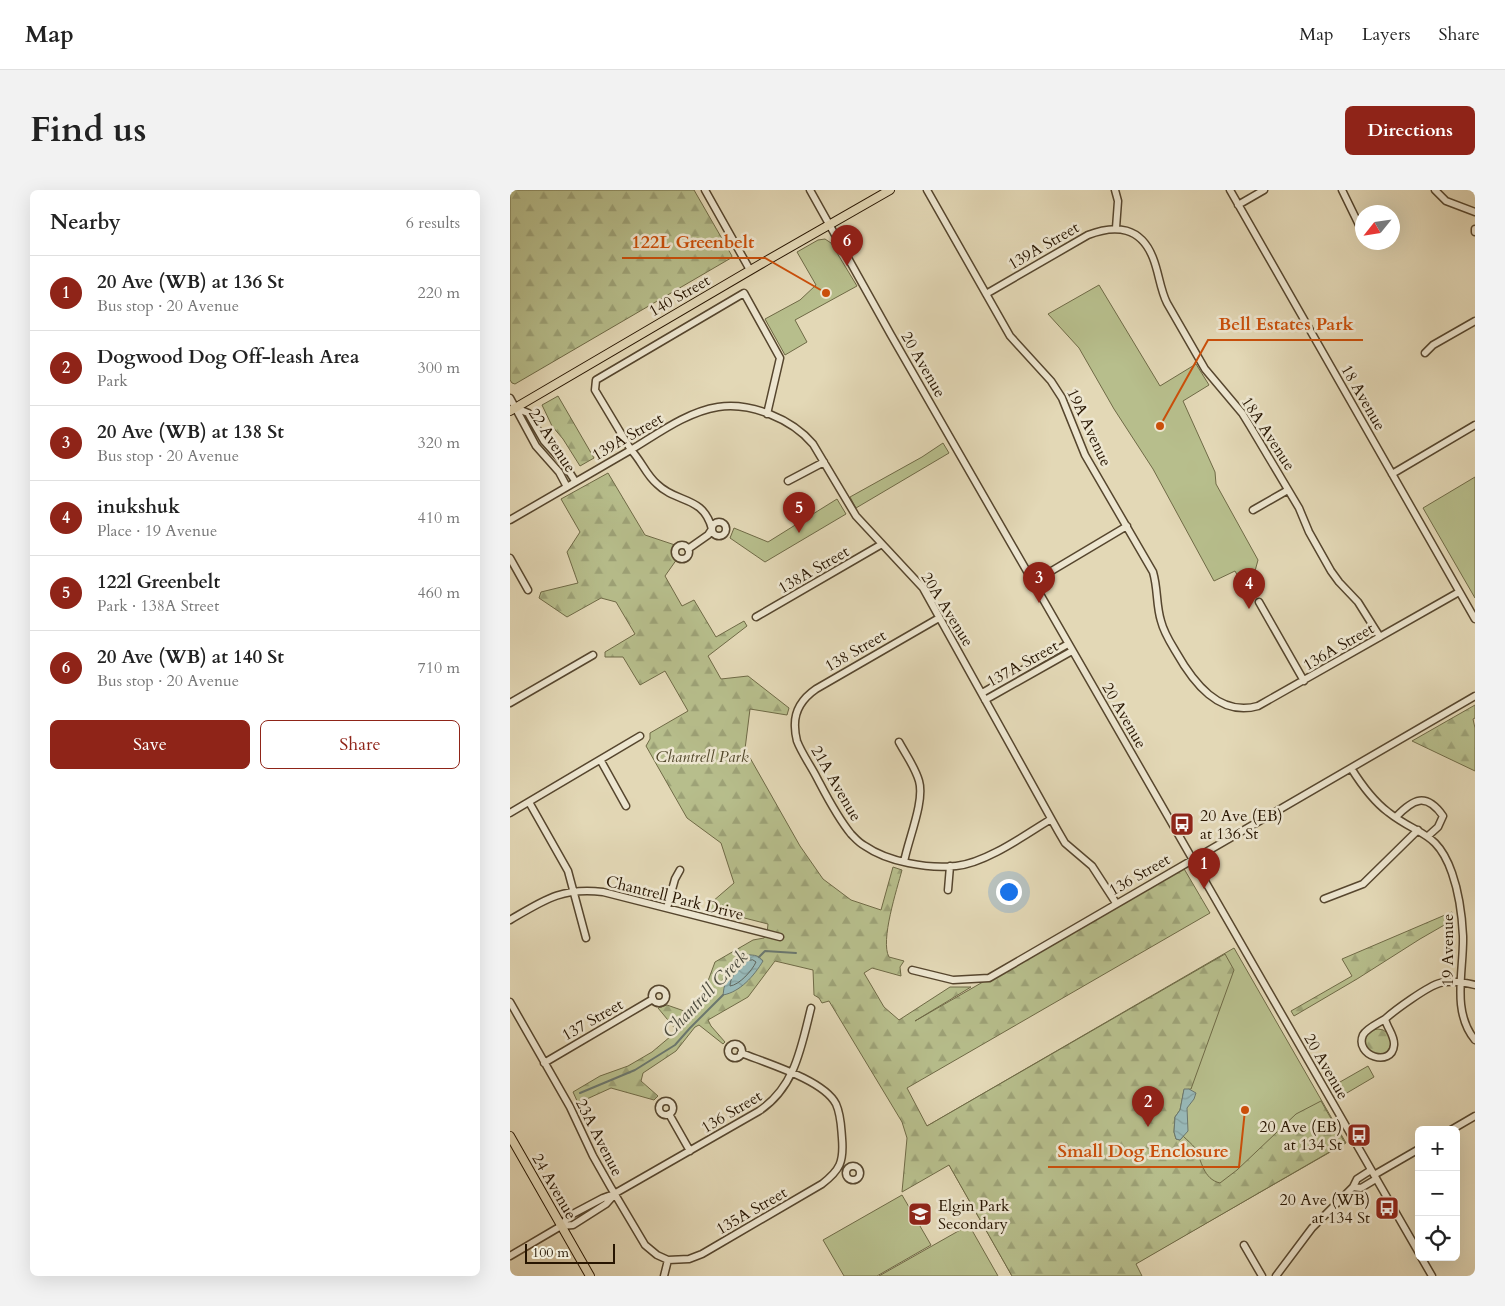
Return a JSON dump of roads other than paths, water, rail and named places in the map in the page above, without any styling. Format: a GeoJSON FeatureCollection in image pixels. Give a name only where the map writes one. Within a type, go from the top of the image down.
{"type":"FeatureCollection","features":[{"type":"Feature","properties":{"kind":"main road","name":"140 Street"},"geometry":{"type":"LineString","coordinates":[[513,409],[890,190]]}},
{"type":"Feature","properties":{"kind":"main road","name":"24 Avenue"},"geometry":{"type":"LineString","coordinates":[[510,1136],[590,1276]]}},
{"type":"Feature","properties":{"kind":"street"},"geometry":{"type":"LineString","coordinates":[[705,190],[750,270]]}},
{"type":"Feature","properties":{"kind":"street","name":"20 Avenue"},"geometry":{"type":"LineString","coordinates":[[810,190],[1032,582],[1415,1246]]}},
{"type":"Feature","properties":{"kind":"street","name":"19A Avenue"},"geometry":{"type":"LineString","coordinates":[[926,190],[1010,336],[1051,381],[1062,398],[1085,455],[1153,572],[1156,582],[1160,620],[1168,638],[1193,679],[1212,697],[1226,706]]}},
{"type":"Feature","properties":{"kind":"street"},"geometry":{"type":"LineString","coordinates":[[1115,190],[1118,201],[1116,228]]}},
{"type":"Feature","properties":{"kind":"street","name":"18 Avenue"},"geometry":{"type":"LineString","coordinates":[[1230,190],[1475,619]]}},
{"type":"Feature","properties":{"kind":"street"},"geometry":{"type":"LineString","coordinates":[[1238,204],[1264,190]]}},
{"type":"Feature","properties":{"kind":"street"},"geometry":{"type":"LineString","coordinates":[[1342,190],[1355,217]]}},
{"type":"Feature","properties":{"kind":"street"},"geometry":{"type":"LineString","coordinates":[[1435,190],[1446,201],[1475,212]]}},
{"type":"Feature","properties":{"kind":"street","name":"139A Street"},"geometry":{"type":"LineString","coordinates":[[986,294],[1088,235],[1103,229],[1116,228]]}},
{"type":"Feature","properties":{"kind":"street","name":"18A Avenue"},"geometry":{"type":"LineString","coordinates":[[1116,228],[1132,233],[1146,245],[1153,258],[1162,293],[1205,369],[1242,413],[1299,508],[1309,532],[1331,571],[1358,602],[1380,637]]}},
{"type":"Feature","properties":{"kind":"street"},"geometry":{"type":"LineString","coordinates":[[688,550],[708,535],[712,529],[710,521],[701,509],[687,499],[670,494],[655,483],[631,450],[595,390],[595,383],[598,378],[744,293],[780,358],[766,414]]}},
{"type":"Feature","properties":{"kind":"street"},"geometry":{"type":"LineString","coordinates":[[1425,352],[1433,345],[1475,321]]}},
{"type":"Feature","properties":{"kind":"street","name":"22 Avenue"},"geometry":{"type":"LineString","coordinates":[[510,398],[513,409],[536,446],[559,472],[567,487]]}},
{"type":"Feature","properties":{"kind":"street","name":"139A Street"},"geometry":{"type":"LineString","coordinates":[[510,520],[689,417],[710,409],[723,407],[741,407],[766,414]]}},
{"type":"Feature","properties":{"kind":"street","name":"22 Avenue"},"geometry":{"type":"LineString","coordinates":[[513,409],[528,413],[544,441],[563,462],[576,482]]}},
{"type":"Feature","properties":{"kind":"street","name":"20A Avenue"},"geometry":{"type":"LineString","coordinates":[[766,414],[784,420],[800,430],[814,444],[856,516],[918,583],[1065,843],[1087,861],[1098,874],[1116,903]]}},
{"type":"Feature","properties":{"kind":"street"},"geometry":{"type":"LineString","coordinates":[[1392,474],[1475,425]]}},
{"type":"Feature","properties":{"kind":"street"},"geometry":{"type":"LineString","coordinates":[[536,446],[544,441]]}},
{"type":"Feature","properties":{"kind":"street"},"geometry":{"type":"LineString","coordinates":[[788,481],[824,462]]}},
{"type":"Feature","properties":{"kind":"street"},"geometry":{"type":"LineString","coordinates":[[1253,510],[1288,490]]}},
{"type":"Feature","properties":{"kind":"street"},"geometry":{"type":"LineString","coordinates":[[1032,582],[1127,526]]}},
{"type":"Feature","properties":{"kind":"street","name":"138A Street"},"geometry":{"type":"LineString","coordinates":[[756,617],[882,544]]}},
{"type":"Feature","properties":{"kind":"street"},"geometry":{"type":"LineString","coordinates":[[510,558],[528,590]]}},
{"type":"Feature","properties":{"kind":"street","name":"136A Street"},"geometry":{"type":"LineString","coordinates":[[1226,706],[1242,709],[1258,706],[1459,592]]}},
{"type":"Feature","properties":{"kind":"street"},"geometry":{"type":"LineString","coordinates":[[1259,602],[1304,681]]}},
{"type":"Feature","properties":{"kind":"street","name":"138 Street"},"geometry":{"type":"LineString","coordinates":[[796,716],[806,696],[816,689],[939,618]]}},
{"type":"Feature","properties":{"kind":"street","name":"137A Street"},"geometry":{"type":"LineString","coordinates":[[984,697],[1018,673],[1068,644]]}},
{"type":"Feature","properties":{"kind":"street","name":"137A Street"},"geometry":{"type":"LineString","coordinates":[[984,697],[1022,680],[1072,651]]}},
{"type":"Feature","properties":{"kind":"street"},"geometry":{"type":"LineString","coordinates":[[510,703],[593,655]]}},
{"type":"Feature","properties":{"kind":"street"},"geometry":{"type":"LineString","coordinates":[[1018,673],[1022,680]]}},
{"type":"Feature","properties":{"kind":"street","name":"136 Street"},"geometry":{"type":"LineString","coordinates":[[912,970],[953,980],[988,978],[1475,696]]}},
{"type":"Feature","properties":{"kind":"street","name":"21A Avenue"},"geometry":{"type":"LineString","coordinates":[[796,716],[795,733],[801,749],[850,833],[857,840],[881,855],[904,862]]}},
{"type":"Feature","properties":{"kind":"street"},"geometry":{"type":"LineString","coordinates":[[510,814],[640,736]]}},
{"type":"Feature","properties":{"kind":"street"},"geometry":{"type":"LineString","coordinates":[[899,742],[919,781],[920,795],[904,862],[950,866],[965,864],[981,859],[1051,819]]}},
{"type":"Feature","properties":{"kind":"street"},"geometry":{"type":"LineString","coordinates":[[601,761],[626,806]]}},
{"type":"Feature","properties":{"kind":"street","name":"19 Avenue"},"geometry":{"type":"LineString","coordinates":[[1351,768],[1365,789],[1376,801],[1396,817],[1436,842],[1446,858],[1457,891],[1463,936],[1461,998],[1464,1019],[1475,1040]]}},
{"type":"Feature","properties":{"kind":"street"},"geometry":{"type":"LineString","coordinates":[[1396,817],[1415,801],[1428,801],[1436,806],[1443,816],[1438,827],[1428,836]]}},
{"type":"Feature","properties":{"kind":"street"},"geometry":{"type":"LineString","coordinates":[[530,802],[568,871],[586,938]]}},
{"type":"Feature","properties":{"kind":"street"},"geometry":{"type":"LineString","coordinates":[[1324,899],[1363,884],[1418,830]]}},
{"type":"Feature","properties":{"kind":"street"},"geometry":{"type":"LineString","coordinates":[[948,890],[950,866]]}},
{"type":"Feature","properties":{"kind":"street"},"geometry":{"type":"LineString","coordinates":[[668,908],[675,879],[680,870]]}},
{"type":"Feature","properties":{"kind":"street","name":"Chantrell Park Drive"},"geometry":{"type":"LineString","coordinates":[[510,920],[546,899],[573,890],[603,892],[780,937]]}},
{"type":"Feature","properties":{"kind":"street"},"geometry":{"type":"LineString","coordinates":[[1385,1019],[1394,1040],[1394,1045],[1390,1054],[1376,1058],[1370,1056],[1363,1047],[1363,1035],[1396,1009],[1439,983],[1461,982],[1475,985]]}},
{"type":"Feature","properties":{"kind":"street","name":"137 Street"},"geometry":{"type":"LineString","coordinates":[[544,1063],[653,999]]}},
{"type":"Feature","properties":{"kind":"street","name":"23A Avenue"},"geometry":{"type":"LineString","coordinates":[[510,1002],[570,1107],[593,1156],[614,1194],[645,1245],[668,1260]]}},
{"type":"Feature","properties":{"kind":"street","name":"136 Street"},"geometry":{"type":"LineString","coordinates":[[510,1256],[561,1226],[573,1225],[606,1204],[614,1194],[766,1107],[784,1089],[797,1062],[811,1008]]}},
{"type":"Feature","properties":{"kind":"street"},"geometry":{"type":"LineString","coordinates":[[742,1053],[792,1073],[826,1092],[835,1102],[840,1115],[843,1151],[840,1168],[847,1171]]}},
{"type":"Feature","properties":{"kind":"street"},"geometry":{"type":"LineString","coordinates":[[669,1114],[690,1151]]}},
{"type":"Feature","properties":{"kind":"street"},"geometry":{"type":"LineString","coordinates":[[1458,1126],[1475,1116]]}},
{"type":"Feature","properties":{"kind":"street"},"geometry":{"type":"LineString","coordinates":[[1353,1187],[1361,1188],[1374,1175],[1415,1151]]}},
{"type":"Feature","properties":{"kind":"street","name":"135A Street"},"geometry":{"type":"LineString","coordinates":[[668,1260],[689,1259],[702,1254],[822,1184],[840,1168]]}},
{"type":"Feature","properties":{"kind":"street"},"geometry":{"type":"LineString","coordinates":[[1276,1276],[1312,1228],[1353,1187],[1357,1179],[1374,1175]]}},
{"type":"Feature","properties":{"kind":"street"},"geometry":{"type":"LineString","coordinates":[[1244,1245],[1262,1276]]}},
{"type":"Feature","properties":{"kind":"street"},"geometry":{"type":"LineString","coordinates":[[664,1276],[668,1260]]}},
{"type":"Feature","properties":{"kind":"street"},"geometry":{"type":"LineString","coordinates":[[1423,1261],[1432,1276]]}},
{"type":"Feature","properties":{"kind":"water"},"geometry":{"type":"Polygon","coordinates":[[[744,955],[757,956],[763,961],[741,987],[723,995],[729,973],[744,955]]]}},
{"type":"Feature","properties":{"kind":"water"},"geometry":{"type":"Polygon","coordinates":[[[1184,1089],[1189,1089],[1196,1093],[1187,1108],[1188,1131],[1180,1140],[1176,1139],[1174,1132],[1175,1117],[1180,1110],[1184,1089]]]}},
{"type":"Feature","properties":{"kind":"waterway","name":"Chantrell Creek"},"geometry":{"type":"LineString","coordinates":[[759,957],[765,951],[796,953]]}},
{"type":"Feature","properties":{"kind":"waterway","name":"Chantrell Creek"},"geometry":{"type":"LineString","coordinates":[[580,1093],[635,1070],[675,1045],[723,995]]}},
{"type":"Feature","properties":{"kind":"place","name":"20 Ave (WB) at 140 St"},"geometry":{"type":"Point","coordinates":[847,266]}},
{"type":"Feature","properties":{"kind":"place","name":"122L Greenbelt"},"geometry":{"type":"Point","coordinates":[826,293]}},
{"type":"Feature","properties":{"kind":"place","name":"Bell Estates Park"},"geometry":{"type":"Point","coordinates":[1160,426]}},
{"type":"Feature","properties":{"kind":"place","name":"122l Greenbelt"},"geometry":{"type":"Point","coordinates":[799,533]}},
{"type":"Feature","properties":{"kind":"place","name":"20 Ave (WB) at 138 St"},"geometry":{"type":"Point","coordinates":[1039,603]}},
{"type":"Feature","properties":{"kind":"place","name":"inukshuk"},"geometry":{"type":"Point","coordinates":[1249,609]}},
{"type":"Feature","properties":{"kind":"place","name":"20 Ave (EB) at 136 St"},"geometry":{"type":"Point","coordinates":[1182,824]}},
{"type":"Feature","properties":{"kind":"place","name":"20 Ave (WB) at 136 St"},"geometry":{"type":"Point","coordinates":[1204,889]}},
{"type":"Feature","properties":{"kind":"place","name":"Small Dog Enclosure"},"geometry":{"type":"Point","coordinates":[1245,1110]}},
{"type":"Feature","properties":{"kind":"place","name":"Dogwood Dog Off-leash Area"},"geometry":{"type":"Point","coordinates":[1148,1127]}},
{"type":"Feature","properties":{"kind":"place","name":"20 Ave (EB) at 134 St"},"geometry":{"type":"Point","coordinates":[1359,1135]}},
{"type":"Feature","properties":{"kind":"place","name":"20 Ave (WB) at 134 St"},"geometry":{"type":"Point","coordinates":[1387,1208]}},
{"type":"Feature","properties":{"kind":"place","name":"Elgin Park Secondary"},"geometry":{"type":"Point","coordinates":[920,1214]}},
{"type":"Feature","properties":{"kind":"park label","name":"Chantrell Park"},"geometry":{"type":"Point","coordinates":[702,756]}}]}
